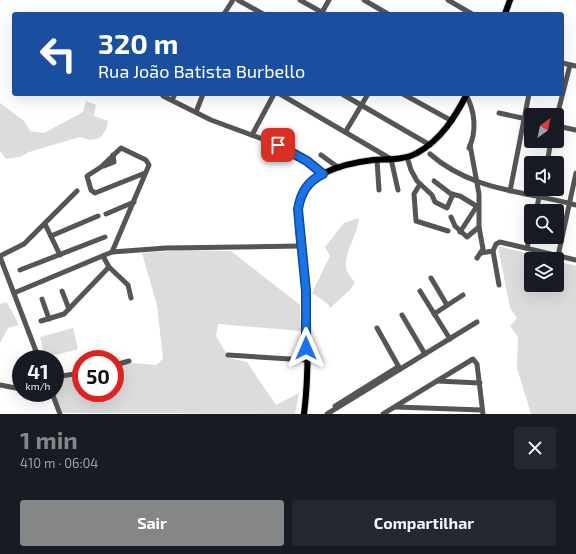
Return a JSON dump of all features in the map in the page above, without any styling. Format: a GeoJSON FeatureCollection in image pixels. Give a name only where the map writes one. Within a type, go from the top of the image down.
{"type":"FeatureCollection","features":[{"type":"Feature","properties":{"kind":"main road"},"geometry":{"type":"LineString","coordinates":[[506,12],[510,0]]}},
{"type":"Feature","properties":{"kind":"main road"},"geometry":{"type":"LineString","coordinates":[[304,414],[307,391],[306,291],[298,209],[300,197],[315,178],[339,168],[377,160],[407,157],[416,154],[430,145],[452,121],[465,96]]}},
{"type":"Feature","properties":{"kind":"street"},"geometry":{"type":"LineString","coordinates":[[225,12],[233,0]]}},
{"type":"Feature","properties":{"kind":"street"},"geometry":{"type":"LineString","coordinates":[[238,0],[259,12]]}},
{"type":"Feature","properties":{"kind":"street"},"geometry":{"type":"LineString","coordinates":[[300,0],[320,12]]}},
{"type":"Feature","properties":{"kind":"street"},"geometry":{"type":"LineString","coordinates":[[323,12],[329,0]]}},
{"type":"Feature","properties":{"kind":"street"},"geometry":{"type":"LineString","coordinates":[[364,0],[385,12]]}},
{"type":"Feature","properties":{"kind":"street"},"geometry":{"type":"LineString","coordinates":[[448,0],[469,12]]}},
{"type":"Feature","properties":{"kind":"street"},"geometry":{"type":"LineString","coordinates":[[564,94],[573,66]]}},
{"type":"Feature","properties":{"kind":"street"},"geometry":{"type":"LineString","coordinates":[[163,96],[211,120],[278,145],[307,161],[323,174]]}},
{"type":"Feature","properties":{"kind":"street"},"geometry":{"type":"LineString","coordinates":[[172,100],[174,96]]}},
{"type":"Feature","properties":{"kind":"street"},"geometry":{"type":"LineString","coordinates":[[196,112],[202,96]]}},
{"type":"Feature","properties":{"kind":"street"},"geometry":{"type":"LineString","coordinates":[[252,135],[273,96]]}},
{"type":"Feature","properties":{"kind":"street"},"geometry":{"type":"LineString","coordinates":[[284,96],[392,159],[398,190]]}},
{"type":"Feature","properties":{"kind":"street"},"geometry":{"type":"LineString","coordinates":[[346,96],[430,145]]}},
{"type":"Feature","properties":{"kind":"street"},"geometry":{"type":"LineString","coordinates":[[346,131],[367,96]]}},
{"type":"Feature","properties":{"kind":"street"},"geometry":{"type":"LineString","coordinates":[[407,96],[452,121]]}},
{"type":"Feature","properties":{"kind":"street"},"geometry":{"type":"LineString","coordinates":[[467,96],[475,126],[475,133],[470,146],[479,194],[477,206],[483,248],[477,258]]}},
{"type":"Feature","properties":{"kind":"street"},"geometry":{"type":"LineString","coordinates":[[527,108],[530,96]]}},
{"type":"Feature","properties":{"kind":"street"},"geometry":{"type":"LineString","coordinates":[[560,108],[563,96]]}},
{"type":"Feature","properties":{"kind":"street"},"geometry":{"type":"LineString","coordinates":[[499,113],[524,119],[510,191]]}},
{"type":"Feature","properties":{"kind":"street"},"geometry":{"type":"LineString","coordinates":[[564,127],[576,130]]}},
{"type":"Feature","properties":{"kind":"street"},"geometry":{"type":"LineString","coordinates":[[112,252],[149,165],[146,160],[124,149],[120,149],[101,167],[87,176],[94,193],[145,173]]}},
{"type":"Feature","properties":{"kind":"street"},"geometry":{"type":"LineString","coordinates":[[430,154],[443,165],[477,183],[524,193]]}},
{"type":"Feature","properties":{"kind":"street"},"geometry":{"type":"LineString","coordinates":[[321,155],[339,168]]}},
{"type":"Feature","properties":{"kind":"street"},"geometry":{"type":"LineString","coordinates":[[407,157],[411,170],[420,184],[432,195],[435,202],[444,208],[447,208],[453,194]]}},
{"type":"Feature","properties":{"kind":"street"},"geometry":{"type":"LineString","coordinates":[[377,160],[379,190]]}},
{"type":"Feature","properties":{"kind":"street"},"geometry":{"type":"LineString","coordinates":[[559,252],[576,173]]}},
{"type":"Feature","properties":{"kind":"street"},"geometry":{"type":"LineString","coordinates":[[434,181],[453,194],[460,196],[477,206]]}},
{"type":"Feature","properties":{"kind":"street"},"geometry":{"type":"LineString","coordinates":[[420,184],[414,194],[416,221],[448,231]]}},
{"type":"Feature","properties":{"kind":"street"},"geometry":{"type":"LineString","coordinates":[[36,350],[0,256],[21,246],[77,191]]}},
{"type":"Feature","properties":{"kind":"street"},"geometry":{"type":"LineString","coordinates":[[537,204],[539,196],[576,205]]}},
{"type":"Feature","properties":{"kind":"street"},"geometry":{"type":"LineString","coordinates":[[106,214],[134,202]]}},
{"type":"Feature","properties":{"kind":"street"},"geometry":{"type":"LineString","coordinates":[[460,232],[477,206]]}},
{"type":"Feature","properties":{"kind":"street"},"geometry":{"type":"LineString","coordinates":[[51,236],[98,216]]}},
{"type":"Feature","properties":{"kind":"street"},"geometry":{"type":"LineString","coordinates":[[451,217],[455,226],[467,237],[479,226]]}},
{"type":"Feature","properties":{"kind":"street"},"geometry":{"type":"LineString","coordinates":[[45,224],[60,255]]}},
{"type":"Feature","properties":{"kind":"street"},"geometry":{"type":"LineString","coordinates":[[20,270],[105,237]]}},
{"type":"Feature","properties":{"kind":"street"},"geometry":{"type":"LineString","coordinates":[[499,285],[494,251],[496,244],[500,242],[542,252]]}},
{"type":"Feature","properties":{"kind":"street"},"geometry":{"type":"LineString","coordinates":[[527,248],[528,244]]}},
{"type":"Feature","properties":{"kind":"street"},"geometry":{"type":"LineString","coordinates":[[14,293],[112,252],[166,248],[301,246]]}},
{"type":"Feature","properties":{"kind":"street"},"geometry":{"type":"LineString","coordinates":[[481,253],[494,251]]}},
{"type":"Feature","properties":{"kind":"street"},"geometry":{"type":"LineString","coordinates":[[103,256],[109,267],[128,285],[130,298]]}},
{"type":"Feature","properties":{"kind":"street"},"geometry":{"type":"LineString","coordinates":[[564,257],[576,260]]}},
{"type":"Feature","properties":{"kind":"street"},"geometry":{"type":"LineString","coordinates":[[41,321],[64,314],[109,267]]}},
{"type":"Feature","properties":{"kind":"street"},"geometry":{"type":"LineString","coordinates":[[431,278],[447,305]]}},
{"type":"Feature","properties":{"kind":"street"},"geometry":{"type":"LineString","coordinates":[[62,291],[69,309]]}},
{"type":"Feature","properties":{"kind":"street"},"geometry":{"type":"LineString","coordinates":[[420,291],[450,339]]}},
{"type":"Feature","properties":{"kind":"street"},"geometry":{"type":"LineString","coordinates":[[434,314],[463,295]]}},
{"type":"Feature","properties":{"kind":"street"},"geometry":{"type":"LineString","coordinates":[[42,299],[49,319]]}},
{"type":"Feature","properties":{"kind":"street"},"geometry":{"type":"LineString","coordinates":[[402,315],[425,354]]}},
{"type":"Feature","properties":{"kind":"street"},"geometry":{"type":"LineString","coordinates":[[325,414],[370,385],[478,322]]}},
{"type":"Feature","properties":{"kind":"street"},"geometry":{"type":"LineString","coordinates":[[377,328],[400,367]]}},
{"type":"Feature","properties":{"kind":"street"},"geometry":{"type":"LineString","coordinates":[[228,355],[306,360]]}},
{"type":"Feature","properties":{"kind":"street"},"geometry":{"type":"LineString","coordinates":[[383,414],[473,359],[477,363],[482,412],[395,407]]}},
{"type":"Feature","properties":{"kind":"street"},"geometry":{"type":"LineString","coordinates":[[124,362],[129,361]]}},
{"type":"Feature","properties":{"kind":"street"},"geometry":{"type":"LineString","coordinates":[[436,381],[480,383]]}},
{"type":"Feature","properties":{"kind":"street"},"geometry":{"type":"LineString","coordinates":[[0,386],[12,388]]}},
{"type":"Feature","properties":{"kind":"street"},"geometry":{"type":"LineString","coordinates":[[55,402],[60,414]]}},
{"type":"Feature","properties":{"kind":"shaded area"},"geometry":{"type":"Polygon","coordinates":[[[86,101],[96,105],[94,116],[108,121],[106,130],[100,138],[90,140],[80,137],[29,152],[20,157],[6,159],[0,151],[0,103],[24,121],[30,131],[44,133],[83,112],[86,101]]]}},
{"type":"Feature","properties":{"kind":"shaded area"},"geometry":{"type":"Polygon","coordinates":[[[359,218],[346,259],[347,271],[355,282],[350,290],[330,308],[328,304],[312,293],[330,256],[325,247],[344,223],[359,218]]]}},
{"type":"Feature","properties":{"kind":"shaded area"},"geometry":{"type":"Polygon","coordinates":[[[498,246],[524,252],[524,292],[564,292],[564,263],[576,266],[576,414],[531,414],[517,368],[518,337],[510,326],[517,318],[510,308],[498,246]]]}},
{"type":"Feature","properties":{"kind":"shaded area"},"geometry":{"type":"Polygon","coordinates":[[[183,250],[231,251],[300,305],[301,331],[218,324],[216,336],[229,358],[247,362],[276,405],[299,393],[295,414],[63,413],[58,402],[64,402],[64,377],[72,376],[72,402],[124,402],[124,365],[132,363],[156,365],[163,359],[157,305],[142,253],[183,250]]]}},
{"type":"Feature","properties":{"kind":"shaded area"},"geometry":{"type":"Polygon","coordinates":[[[7,302],[19,325],[8,328],[0,343],[0,304],[7,302]]]}},
{"type":"Feature","properties":{"kind":"shaded area"},"geometry":{"type":"Polygon","coordinates":[[[73,328],[78,349],[64,353],[64,350],[43,350],[40,337],[73,328]]]}},
{"type":"Feature","properties":{"kind":"route"},"geometry":{"type":"LineString","coordinates":[[278,145],[307,161],[323,174],[315,178],[306,187],[300,197],[298,209],[306,291],[306,348]]}}]}
